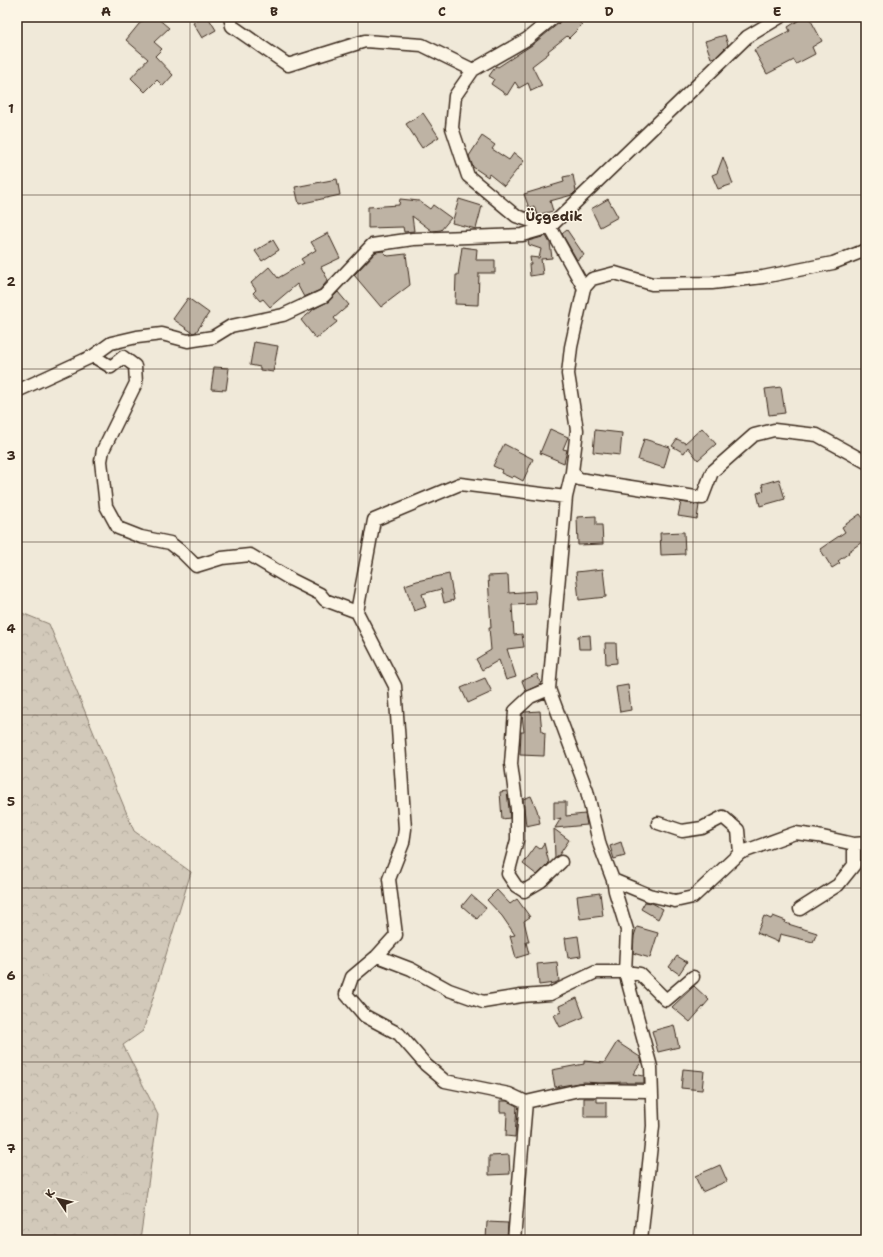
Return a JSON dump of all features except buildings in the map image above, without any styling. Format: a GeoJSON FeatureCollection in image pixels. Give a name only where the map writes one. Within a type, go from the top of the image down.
{"type":"FeatureCollection","features":[{"type":"Feature","properties":{"kind":"street"},"geometry":{"type":"LineString","coordinates":[[230,17],[232,26],[288,65],[365,41],[422,45],[473,70]]}},
{"type":"Feature","properties":{"kind":"street"},"geometry":{"type":"LineString","coordinates":[[554,17],[527,39],[473,70],[455,96],[452,128],[468,176],[516,216],[550,226],[584,288]]}},
{"type":"Feature","properties":{"kind":"street"},"geometry":{"type":"LineString","coordinates":[[17,391],[93,356],[111,343],[137,336],[162,334],[188,341],[213,337],[231,326],[284,315],[324,296],[372,245],[413,239],[522,235],[550,226],[747,37],[780,17]]}},
{"type":"Feature","properties":{"kind":"street"},"geometry":{"type":"LineString","coordinates":[[641,1240],[653,1126],[651,1067],[625,972],[627,930],[613,880],[600,846],[587,791],[549,689],[566,497],[572,472],[577,430],[568,374],[571,347],[584,288],[592,280],[615,273],[652,284],[712,283],[763,277],[832,263],[866,250]]}},
{"type":"Feature","properties":{"kind":"street"},"geometry":{"type":"LineString","coordinates":[[93,356],[111,367],[122,357],[135,366],[136,383],[103,450],[101,461],[106,506],[118,528],[141,537],[170,543],[196,566],[222,558],[250,555],[292,580],[320,594],[325,600],[357,612]]}},
{"type":"Feature","properties":{"kind":"street"},"geometry":{"type":"LineString","coordinates":[[572,472],[579,479],[702,498],[712,472],[754,435],[774,430],[817,435],[866,462]]}},
{"type":"Feature","properties":{"kind":"street"},"geometry":{"type":"LineString","coordinates":[[566,497],[460,484],[374,520],[357,612],[395,686],[406,829],[403,843],[389,879],[396,935],[377,956],[352,977],[346,994],[365,1016],[399,1034],[426,1065],[445,1081],[509,1094],[526,1102],[579,1090],[651,1091]]}},
{"type":"Feature","properties":{"kind":"street"},"geometry":{"type":"LineString","coordinates":[[549,689],[530,697],[515,711],[511,764],[517,809],[517,840],[508,874],[516,886],[524,890],[541,881],[561,862]]}},
{"type":"Feature","properties":{"kind":"street"},"geometry":{"type":"LineString","coordinates":[[658,822],[682,831],[702,828],[723,817],[738,830],[740,852]]}},
{"type":"Feature","properties":{"kind":"street"},"geometry":{"type":"LineString","coordinates":[[613,880],[650,895],[674,901],[694,897],[740,852],[795,833],[818,836],[854,844],[866,843]]}},
{"type":"Feature","properties":{"kind":"street"},"geometry":{"type":"LineString","coordinates":[[800,909],[838,885],[854,865],[854,844]]}},
{"type":"Feature","properties":{"kind":"street"},"geometry":{"type":"LineString","coordinates":[[377,956],[411,969],[449,990],[483,1002],[521,996],[550,994],[596,972],[625,972],[640,974],[666,1000],[693,977]]}},
{"type":"Feature","properties":{"kind":"street"},"geometry":{"type":"LineString","coordinates":[[514,1240],[526,1102]]}},
{"type":"Feature","properties":{"kind":"green space"},"geometry":{"type":"Polygon","coordinates":[[[17,611],[49,624],[134,831],[191,872],[143,1031],[123,1045],[158,1115],[140,1240],[17,1240],[17,611]]]}},
{"type":"Feature","properties":{"kind":"district","name":"Üçgedik"},"geometry":{"type":"Point","coordinates":[554,216]}}]}
